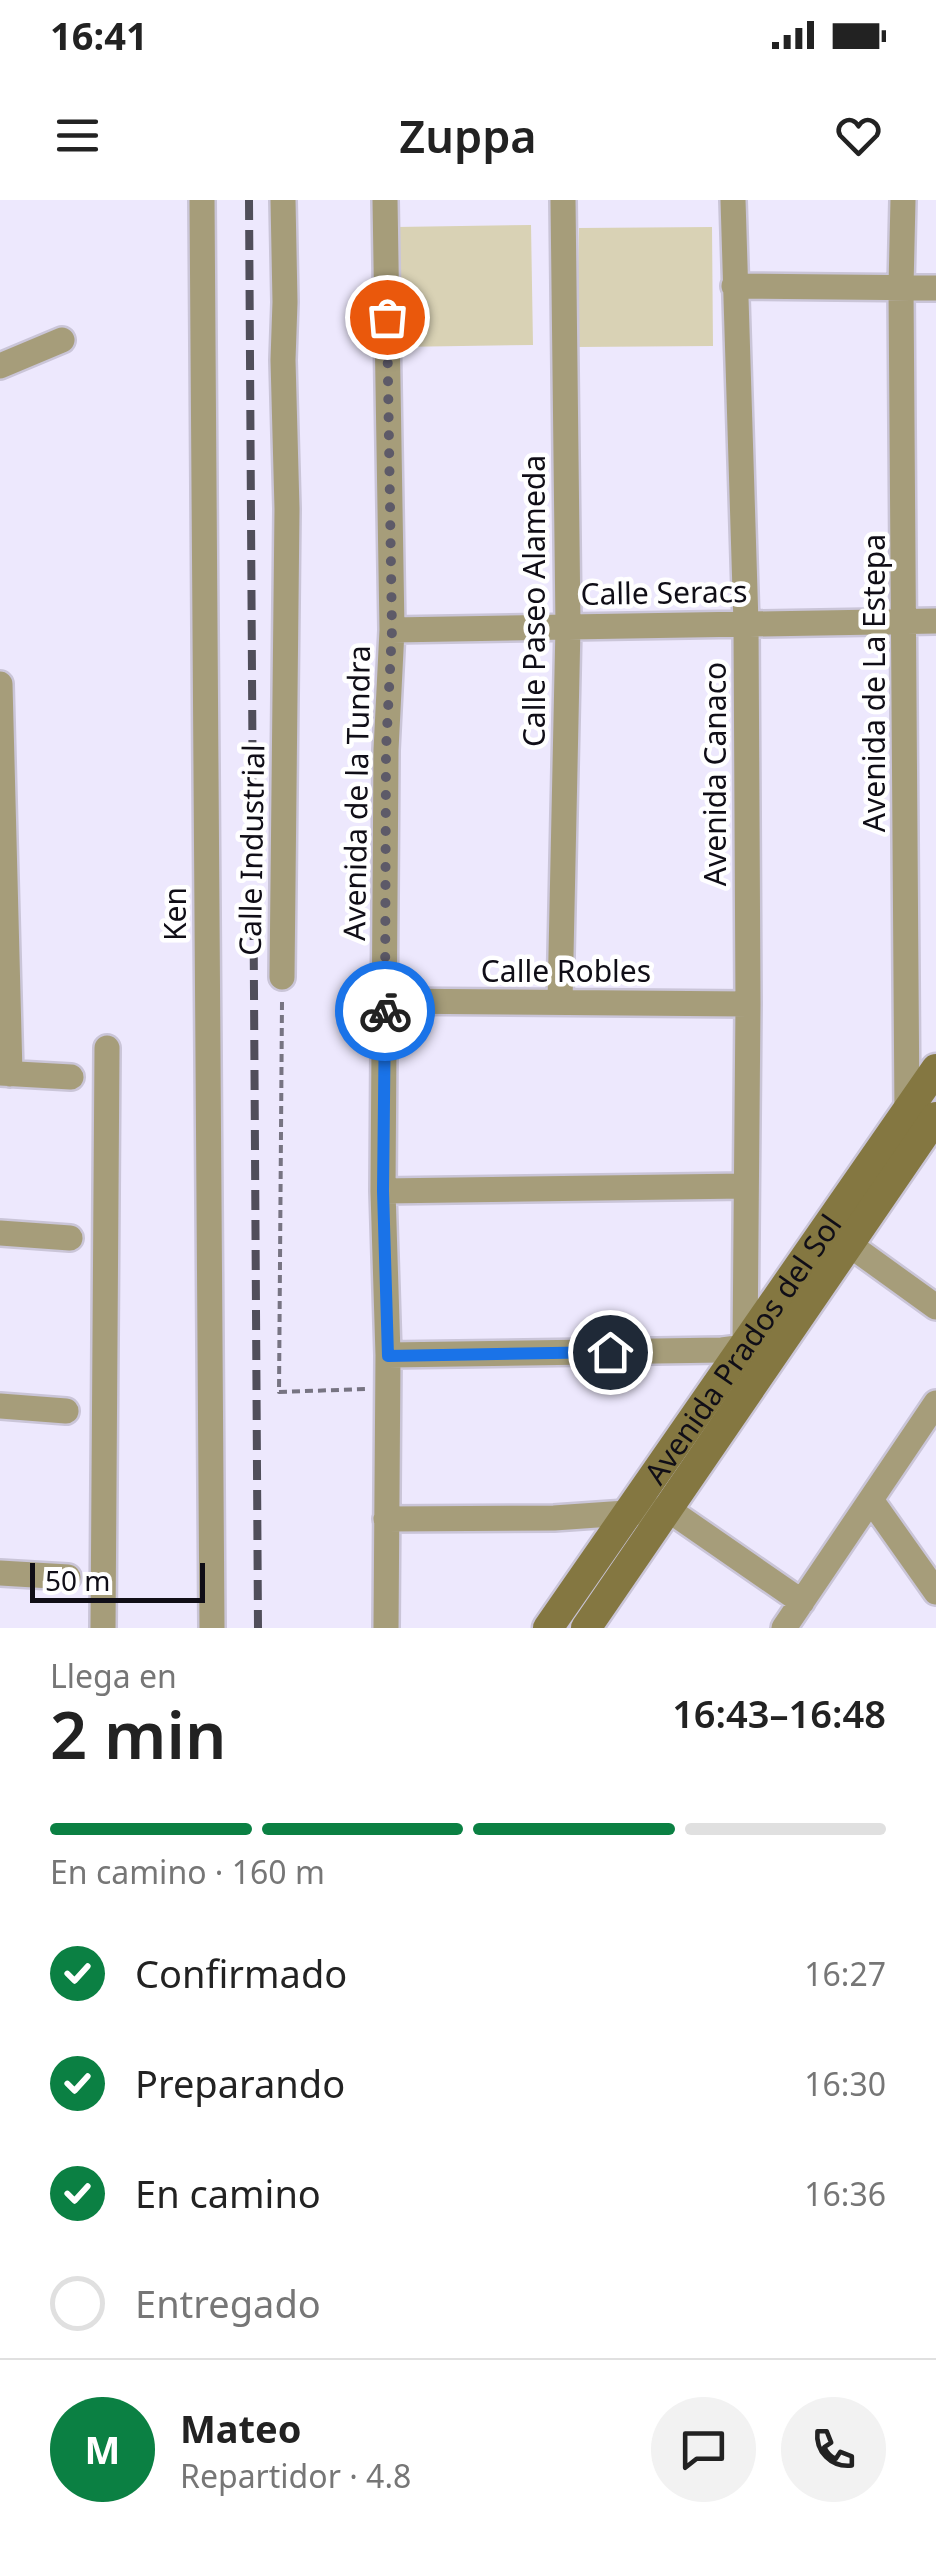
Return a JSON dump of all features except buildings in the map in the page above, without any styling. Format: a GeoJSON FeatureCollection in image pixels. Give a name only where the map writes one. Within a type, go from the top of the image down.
{"type":"FeatureCollection","features":[{"type":"Feature","properties":{"kind":"street","name":"Ken"},"geometry":{"type":"LineString","coordinates":[[202,200],[212,1628]]}},
{"type":"Feature","properties":{"kind":"street","name":"Calle Industrial"},"geometry":{"type":"LineString","coordinates":[[282,977],[287,527],[283,200]]}},
{"type":"Feature","properties":{"kind":"street","name":"Avenida de la Tundra"},"geometry":{"type":"LineString","coordinates":[[385,200],[392,630],[386,750],[383,1191],[388,1356],[386,1628]]}},
{"type":"Feature","properties":{"kind":"street","name":"Calle Paseo Alameda"},"geometry":{"type":"LineString","coordinates":[[560,1002],[568,626],[563,200]]}},
{"type":"Feature","properties":{"kind":"street","name":"Avenida Canaco"},"geometry":{"type":"LineString","coordinates":[[733,200],[746,624],[745,1186],[756,1357]]}},
{"type":"Feature","properties":{"kind":"street","name":"Avenida de La Estepa"},"geometry":{"type":"LineString","coordinates":[[903,200],[905,621],[922,1113]]}},
{"type":"Feature","properties":{"kind":"street"},"geometry":{"type":"LineString","coordinates":[[734,286],[936,288]]}},
{"type":"Feature","properties":{"kind":"street"},"geometry":{"type":"LineString","coordinates":[[0,366],[62,340]]}},
{"type":"Feature","properties":{"kind":"street","name":"Calle Seracs"},"geometry":{"type":"LineString","coordinates":[[392,630],[936,621]]}},
{"type":"Feature","properties":{"kind":"street"},"geometry":{"type":"LineString","coordinates":[[0,684],[5,1073],[71,1077]]}},
{"type":"Feature","properties":{"kind":"street","name":"Calle Robles"},"geometry":{"type":"LineString","coordinates":[[385,1001],[748,1004]]}},
{"type":"Feature","properties":{"kind":"street"},"geometry":{"type":"LineString","coordinates":[[103,1628],[107,1048]]}},
{"type":"Feature","properties":{"kind":"street","name":"Avenida Prados del Sol"},"geometry":{"type":"LineString","coordinates":[[548,1628],[627,1512],[850,1245],[904,1165],[936,1069]]}},
{"type":"Feature","properties":{"kind":"street","name":"Avenida Prados del Sol"},"geometry":{"type":"LineString","coordinates":[[586,1628],[669,1510],[756,1357],[922,1113]]}},
{"type":"Feature","properties":{"kind":"street"},"geometry":{"type":"LineString","coordinates":[[383,1191],[745,1186]]}},
{"type":"Feature","properties":{"kind":"street"},"geometry":{"type":"LineString","coordinates":[[0,1233],[70,1238]]}},
{"type":"Feature","properties":{"kind":"street"},"geometry":{"type":"LineString","coordinates":[[850,1245],[936,1308]]}},
{"type":"Feature","properties":{"kind":"street"},"geometry":{"type":"LineString","coordinates":[[388,1356],[722,1350],[756,1357]]}},
{"type":"Feature","properties":{"kind":"street"},"geometry":{"type":"LineString","coordinates":[[784,1628],[936,1403]]}},
{"type":"Feature","properties":{"kind":"street"},"geometry":{"type":"LineString","coordinates":[[0,1406],[66,1411]]}},
{"type":"Feature","properties":{"kind":"street"},"geometry":{"type":"LineString","coordinates":[[871,1500],[936,1592]]}},
{"type":"Feature","properties":{"kind":"street"},"geometry":{"type":"LineString","coordinates":[[386,1519],[554,1518],[669,1510],[802,1602]]}},
{"type":"Feature","properties":{"kind":"street"},"geometry":{"type":"LineString","coordinates":[[0,1573],[68,1577]]}},
{"type":"Feature","properties":{"kind":"path","name":"Calle Industrial"},"geometry":{"type":"LineString","coordinates":[[282,977],[279,1392],[387,1388]]}},
{"type":"Feature","properties":{"kind":"shaded area"},"geometry":{"type":"Polygon","coordinates":[[[531,225],[533,345],[397,347],[396,227],[531,225]]]}},
{"type":"Feature","properties":{"kind":"shaded area"},"geometry":{"type":"Polygon","coordinates":[[[712,227],[713,346],[576,347],[579,228],[712,227]]]}},
{"type":"Feature","properties":{"kind":"railway"},"geometry":{"type":"LineString","coordinates":[[249,200],[258,1628]]}},
{"type":"Feature","properties":{"kind":"way so far"},"geometry":{"type":"LineString","coordinates":[[385,1011],[386,750],[392,630],[387,317]]}},
{"type":"Feature","properties":{"kind":"route"},"geometry":{"type":"LineString","coordinates":[[385,1011],[383,1191],[388,1356],[610,1352]]}}]}
